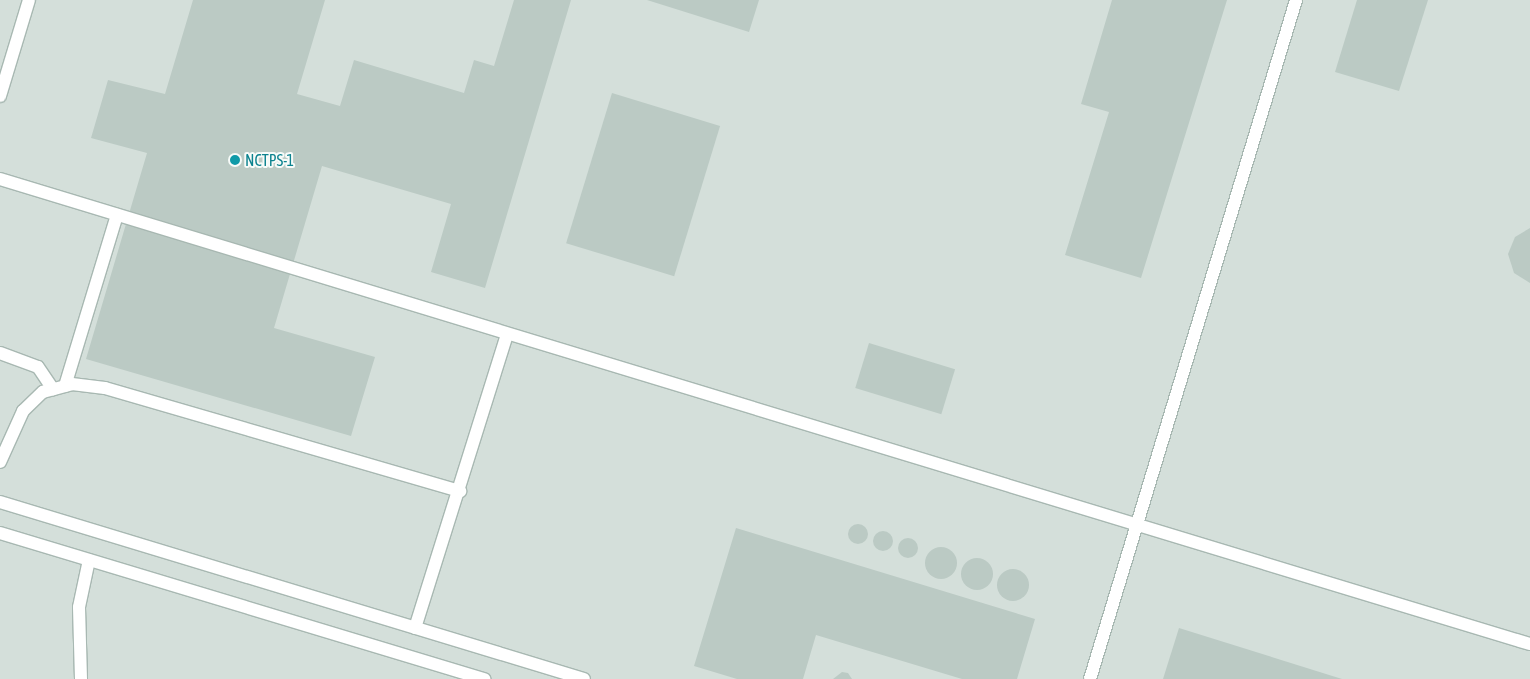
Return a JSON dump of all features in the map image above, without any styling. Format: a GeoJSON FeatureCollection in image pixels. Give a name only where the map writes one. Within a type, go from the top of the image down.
{"type":"FeatureCollection","features":[{"type":"Feature","properties":{"kind":"lane"},"geometry":{"type":"LineString","coordinates":[[0,96],[29,0]]}},
{"type":"Feature","properties":{"kind":"lane"},"geometry":{"type":"LineString","coordinates":[[1090,679],[1296,0]]}},
{"type":"Feature","properties":{"kind":"lane"},"geometry":{"type":"LineString","coordinates":[[0,180],[1136,527],[1530,644]]}},
{"type":"Feature","properties":{"kind":"lane"},"geometry":{"type":"LineString","coordinates":[[59,387],[117,215]]}},
{"type":"Feature","properties":{"kind":"lane"},"geometry":{"type":"LineString","coordinates":[[416,628],[460,490],[506,334]]}},
{"type":"Feature","properties":{"kind":"lane"},"geometry":{"type":"LineString","coordinates":[[0,354],[38,367],[59,387]]}},
{"type":"Feature","properties":{"kind":"lane"},"geometry":{"type":"LineString","coordinates":[[0,462],[23,411],[43,392],[72,384],[105,388],[460,490]]}},
{"type":"Feature","properties":{"kind":"lane"},"geometry":{"type":"LineString","coordinates":[[0,502],[584,679]]}},
{"type":"Feature","properties":{"kind":"lane"},"geometry":{"type":"LineString","coordinates":[[0,533],[484,679]]}},
{"type":"Feature","properties":{"kind":"lane"},"geometry":{"type":"LineString","coordinates":[[80,679],[79,606],[89,560]]}},
{"type":"Feature","properties":{"kind":"shaded area"},"geometry":{"type":"Polygon","coordinates":[[[0,0],[1530,0],[1530,679],[0,679],[0,0]]]}},
{"type":"Feature","properties":{"kind":"building"},"geometry":{"type":"Polygon","coordinates":[[[193,0],[325,0],[297,94],[340,106],[354,60],[464,93],[474,60],[494,66],[514,0],[571,0],[485,288],[431,272],[451,204],[322,166],[274,328],[375,357],[351,436],[86,359],[147,153],[91,138],[108,80],[165,94],[193,0]]]}},
{"type":"Feature","properties":{"kind":"building"},"geometry":{"type":"Polygon","coordinates":[[[647,0],[759,0],[749,32],[647,0]]]}},
{"type":"Feature","properties":{"kind":"building"},"geometry":{"type":"Polygon","coordinates":[[[1112,0],[1227,0],[1141,278],[1065,255],[1109,112],[1081,104],[1112,0]]]}},
{"type":"Feature","properties":{"kind":"building"},"geometry":{"type":"Polygon","coordinates":[[[1357,0],[1428,0],[1399,91],[1335,72],[1357,0]]]}},
{"type":"Feature","properties":{"kind":"building"},"geometry":{"type":"Polygon","coordinates":[[[612,93],[720,126],[674,276],[566,243],[612,93]]]}},
{"type":"Feature","properties":{"kind":"building"},"geometry":{"type":"Polygon","coordinates":[[[1530,228],[1530,283],[1514,273],[1508,254],[1515,237],[1530,228]]]}},
{"type":"Feature","properties":{"kind":"building"},"geometry":{"type":"Polygon","coordinates":[[[869,343],[955,369],[941,414],[855,388],[869,343]]]}},
{"type":"Feature","properties":{"kind":"building"},"geometry":{"type":"Polygon","coordinates":[[[858,524],[865,527],[868,534],[865,541],[858,544],[851,541],[848,534],[851,527],[858,524]]]}},
{"type":"Feature","properties":{"kind":"building"},"geometry":{"type":"Polygon","coordinates":[[[736,528],[1035,619],[1017,679],[962,679],[816,635],[803,679],[737,679],[694,666],[736,528]]]}},
{"type":"Feature","properties":{"kind":"building"},"geometry":{"type":"Polygon","coordinates":[[[883,531],[890,534],[893,541],[890,548],[883,551],[876,548],[873,541],[876,534],[883,531]]]}},
{"type":"Feature","properties":{"kind":"building"},"geometry":{"type":"Polygon","coordinates":[[[908,538],[915,541],[918,548],[915,555],[908,558],[901,555],[898,548],[901,541],[908,538]]]}},
{"type":"Feature","properties":{"kind":"building"},"geometry":{"type":"Polygon","coordinates":[[[941,547],[947,548],[952,552],[956,557],[956,569],[952,574],[947,578],[941,579],[935,578],[930,574],[926,569],[925,563],[926,557],[930,552],[935,548],[941,547]]]}},
{"type":"Feature","properties":{"kind":"building"},"geometry":{"type":"Polygon","coordinates":[[[977,558],[983,559],[988,563],[992,568],[992,580],[988,585],[983,589],[977,590],[971,589],[966,585],[962,580],[961,574],[962,568],[966,563],[971,559],[977,558]]]}},
{"type":"Feature","properties":{"kind":"building"},"geometry":{"type":"Polygon","coordinates":[[[1013,569],[1019,570],[1024,574],[1028,579],[1028,591],[1024,596],[1019,600],[1013,601],[1007,600],[1002,596],[998,591],[997,585],[998,579],[1002,574],[1007,570],[1013,569]]]}},
{"type":"Feature","properties":{"kind":"building"},"geometry":{"type":"Polygon","coordinates":[[[1179,628],[1342,679],[1163,679],[1179,628]]]}},
{"type":"Feature","properties":{"kind":"building"},"geometry":{"type":"Polygon","coordinates":[[[842,672],[848,673],[852,679],[833,679],[842,672]]]}},
{"type":"Feature","properties":{"kind":"place","name":"NCTPS-1"},"geometry":{"type":"Point","coordinates":[235,160]}}]}
